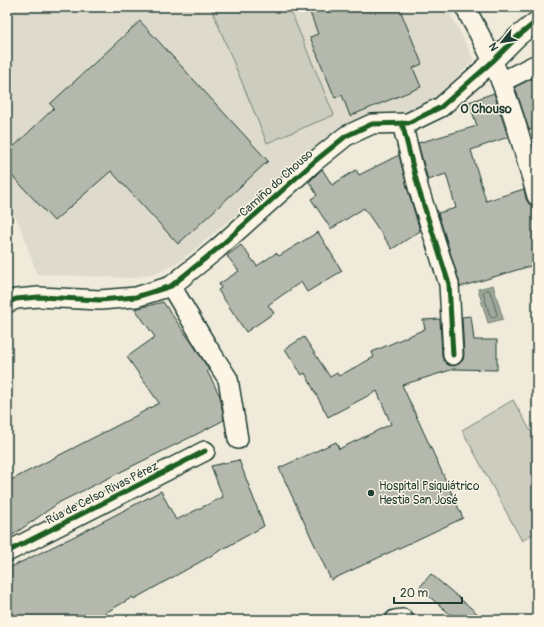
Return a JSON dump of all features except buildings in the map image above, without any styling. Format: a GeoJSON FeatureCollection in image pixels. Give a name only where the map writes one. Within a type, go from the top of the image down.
{"type":"FeatureCollection","features":[{"type":"Feature","properties":{"kind":"street"},"geometry":{"type":"LineString","coordinates":[[465,7],[493,61],[512,112],[537,196]]}},
{"type":"Feature","properties":{"kind":"street","name":"Camiño do Chouso"},"geometry":{"type":"LineString","coordinates":[[7,302],[16,299],[39,297],[100,300],[136,297],[171,286],[217,249],[315,161],[346,136],[372,124],[408,123],[441,107],[493,61],[517,37],[537,21]]}},
{"type":"Feature","properties":{"kind":"street"},"geometry":{"type":"LineString","coordinates":[[501,82],[537,64]]}},
{"type":"Feature","properties":{"kind":"street"},"geometry":{"type":"LineString","coordinates":[[402,123],[418,188],[449,284],[453,355]]}},
{"type":"Feature","properties":{"kind":"street"},"geometry":{"type":"LineString","coordinates":[[171,286],[228,379],[238,439]]}},
{"type":"Feature","properties":{"kind":"street","name":"Rúa de Celso Rivas Pérez"},"geometry":{"type":"LineString","coordinates":[[7,552],[205,451]]}},
{"type":"Feature","properties":{"kind":"shaded area"},"geometry":{"type":"Polygon","coordinates":[[[15,7],[447,7],[474,60],[424,109],[408,112],[376,113],[341,127],[178,263],[157,273],[131,278],[37,274],[20,225],[7,203],[7,21],[15,7]]]}},
{"type":"Feature","properties":{"kind":"shaded area"},"geometry":{"type":"Polygon","coordinates":[[[219,7],[289,7],[334,115],[267,143],[212,10],[219,7]]]}},
{"type":"Feature","properties":{"kind":"shaded area"},"geometry":{"type":"Polygon","coordinates":[[[513,400],[537,442],[537,531],[522,541],[462,430],[513,400]]]}},
{"type":"Feature","properties":{"kind":"water"},"geometry":{"type":"Polygon","coordinates":[[[493,285],[503,319],[488,323],[478,289],[493,285]]]}},
{"type":"Feature","properties":{"kind":"cycle path"},"geometry":{"type":"LineString","coordinates":[[7,303],[16,299],[39,297],[100,300],[136,297],[171,286],[217,249],[315,161],[346,136],[372,124],[408,123],[441,107],[493,61],[517,37],[537,21]]}},
{"type":"Feature","properties":{"kind":"cycle path"},"geometry":{"type":"LineString","coordinates":[[402,123],[418,187],[449,284],[453,355]]}},
{"type":"Feature","properties":{"kind":"cycle path"},"geometry":{"type":"LineString","coordinates":[[7,552],[205,451]]}},
{"type":"Feature","properties":{"kind":"place","name":"Hospital Psiquiátrico Hestia San José"},"geometry":{"type":"Point","coordinates":[371,493]}},
{"type":"Feature","properties":{"kind":"district","name":"O Chouso"},"geometry":{"type":"Point","coordinates":[486,108]}}]}
